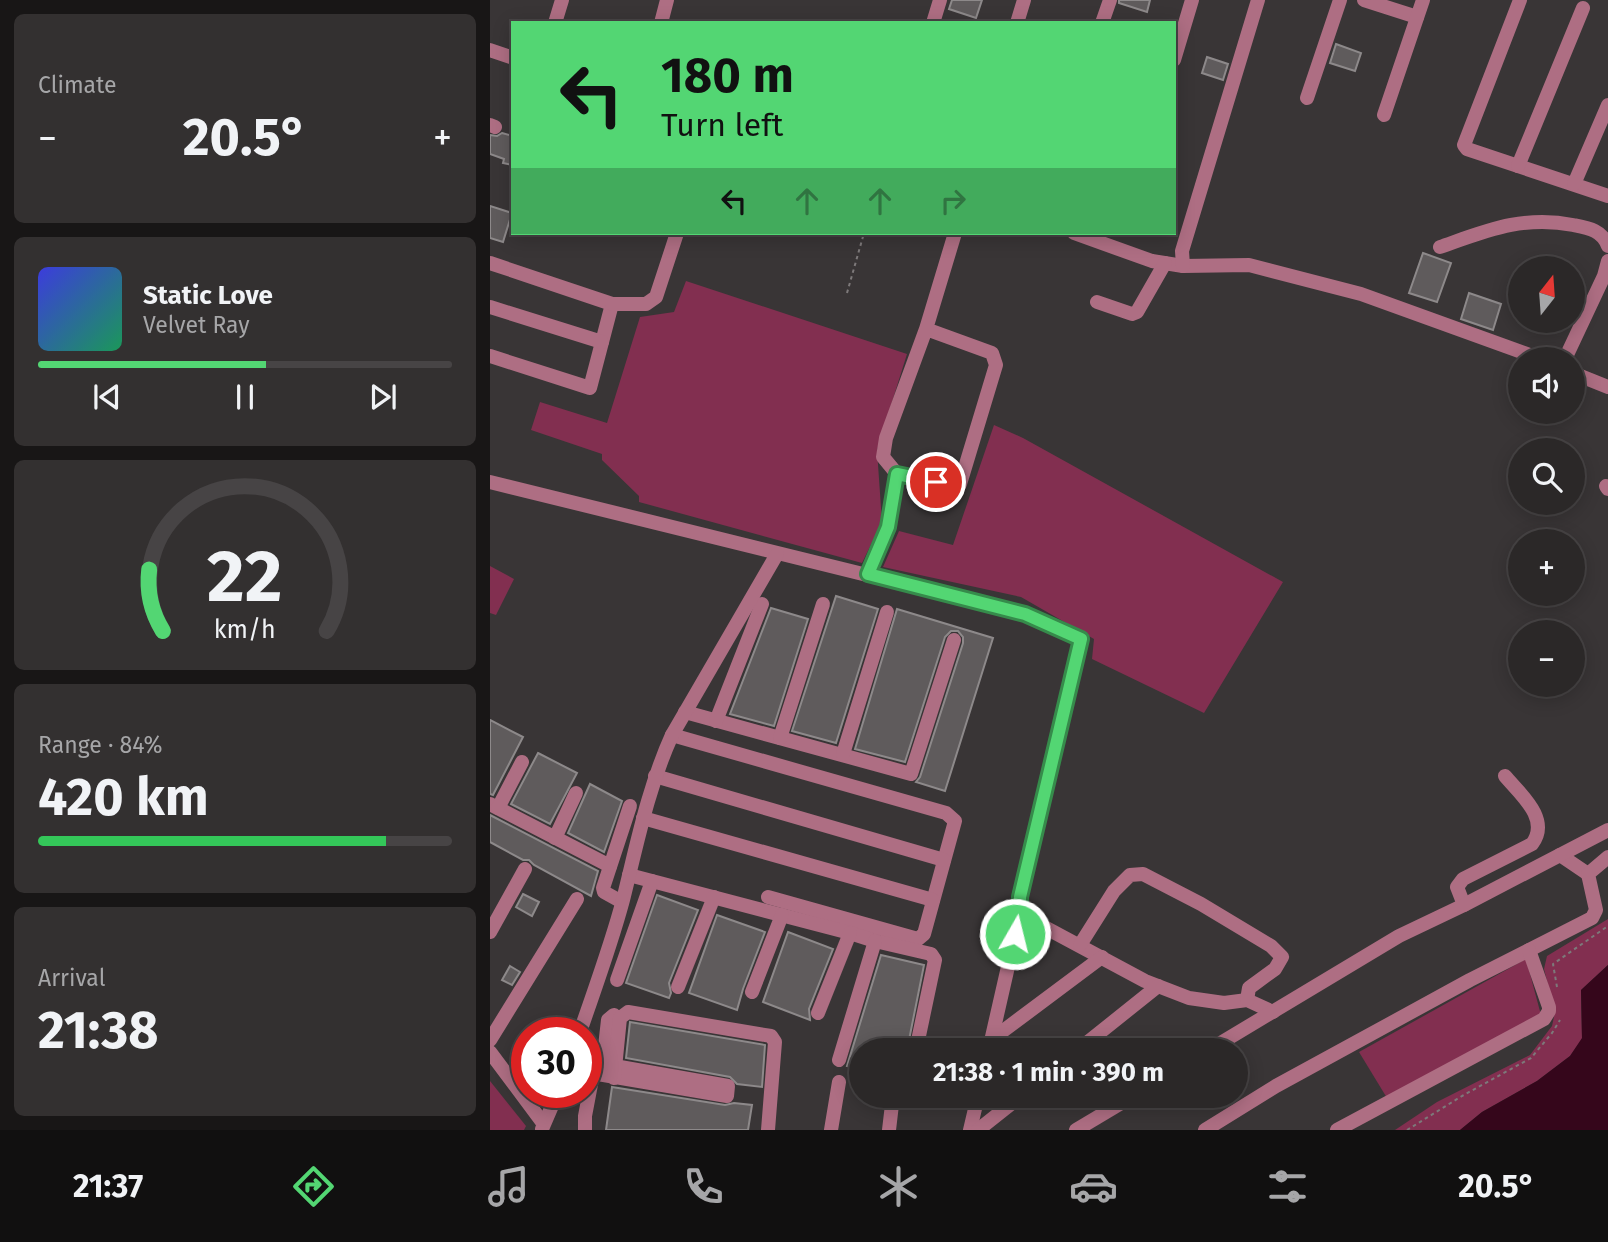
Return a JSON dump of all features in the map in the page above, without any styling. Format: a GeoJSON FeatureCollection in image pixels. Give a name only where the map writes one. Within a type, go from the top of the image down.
{"type":"FeatureCollection","features":[{"type":"Feature","properties":{"kind":"street"},"geometry":{"type":"LineString","coordinates":[[556,21],[562,0]]}},
{"type":"Feature","properties":{"kind":"street"},"geometry":{"type":"LineString","coordinates":[[662,21],[667,0]]}},
{"type":"Feature","properties":{"kind":"street"},"geometry":{"type":"LineString","coordinates":[[934,21],[940,0]]}},
{"type":"Feature","properties":{"kind":"street"},"geometry":{"type":"LineString","coordinates":[[1018,21],[1024,0]]}},
{"type":"Feature","properties":{"kind":"street"},"geometry":{"type":"LineString","coordinates":[[1103,21],[1110,0]]}},
{"type":"Feature","properties":{"kind":"street"},"geometry":{"type":"LineString","coordinates":[[1176,53],[1192,0]]}},
{"type":"Feature","properties":{"kind":"street"},"geometry":{"type":"LineString","coordinates":[[1183,266],[1182,251],[1258,0]]}},
{"type":"Feature","properties":{"kind":"street"},"geometry":{"type":"LineString","coordinates":[[1307,98],[1340,0]]}},
{"type":"Feature","properties":{"kind":"street"},"geometry":{"type":"LineString","coordinates":[[1364,0],[1418,17]]}},
{"type":"Feature","properties":{"kind":"street"},"geometry":{"type":"LineString","coordinates":[[1384,115],[1423,0]]}},
{"type":"Feature","properties":{"kind":"street"},"geometry":{"type":"LineString","coordinates":[[1520,0],[1464,142],[1467,149],[1608,196]]}},
{"type":"Feature","properties":{"kind":"street"},"geometry":{"type":"LineString","coordinates":[[1518,166],[1583,8]]}},
{"type":"Feature","properties":{"kind":"street"},"geometry":{"type":"LineString","coordinates":[[490,50],[511,57]]}},
{"type":"Feature","properties":{"kind":"street"},"geometry":{"type":"LineString","coordinates":[[1574,184],[1608,105]]}},
{"type":"Feature","properties":{"kind":"street"},"geometry":{"type":"LineString","coordinates":[[1440,247],[1486,230],[1524,221],[1549,220],[1594,230],[1604,236],[1608,246]]}},
{"type":"Feature","properties":{"kind":"street"},"geometry":{"type":"LineString","coordinates":[[490,263],[612,304],[646,304],[656,297],[676,235]]}},
{"type":"Feature","properties":{"kind":"street"},"geometry":{"type":"LineString","coordinates":[[926,329],[992,354],[996,365],[960,484],[920,480],[897,474],[883,457],[886,438],[926,329],[954,235]]}},
{"type":"Feature","properties":{"kind":"street"},"geometry":{"type":"LineString","coordinates":[[1080,235],[1152,261],[1183,266],[1249,265],[1361,294],[1508,347]]}},
{"type":"Feature","properties":{"kind":"street"},"geometry":{"type":"LineString","coordinates":[[1117,248],[1121,235]]}},
{"type":"Feature","properties":{"kind":"street"},"geometry":{"type":"LineString","coordinates":[[1571,347],[1604,276],[1608,261]]}},
{"type":"Feature","properties":{"kind":"street"},"geometry":{"type":"LineString","coordinates":[[1097,302],[1132,313],[1138,312],[1165,263]]}},
{"type":"Feature","properties":{"kind":"street"},"geometry":{"type":"LineString","coordinates":[[490,356],[590,388],[612,304]]}},
{"type":"Feature","properties":{"kind":"street"},"geometry":{"type":"LineString","coordinates":[[490,307],[602,342]]}},
{"type":"Feature","properties":{"kind":"street"},"geometry":{"type":"LineString","coordinates":[[1585,378],[1608,387]]}},
{"type":"Feature","properties":{"kind":"street"},"geometry":{"type":"LineString","coordinates":[[868,574],[888,527],[897,474]]}},
{"type":"Feature","properties":{"kind":"street"},"geometry":{"type":"LineString","coordinates":[[490,482],[1025,614],[1081,639],[1020,897],[1020,914],[992,1038]]}},
{"type":"Feature","properties":{"kind":"street"},"geometry":{"type":"LineString","coordinates":[[585,1017],[622,902],[655,776],[672,735],[777,554]]}},
{"type":"Feature","properties":{"kind":"street"},"geometry":{"type":"LineString","coordinates":[[716,721],[762,604]]}},
{"type":"Feature","properties":{"kind":"street"},"geometry":{"type":"LineString","coordinates":[[780,738],[823,604]]}},
{"type":"Feature","properties":{"kind":"street"},"geometry":{"type":"LineString","coordinates":[[843,754],[887,612]]}},
{"type":"Feature","properties":{"kind":"street"},"geometry":{"type":"LineString","coordinates":[[685,712],[911,774],[954,640]]}},
{"type":"Feature","properties":{"kind":"street"},"geometry":{"type":"LineString","coordinates":[[672,735],[946,813],[955,821],[923,934],[918,939],[768,897]]}},
{"type":"Feature","properties":{"kind":"street"},"geometry":{"type":"LineString","coordinates":[[522,762],[494,806],[610,866]]}},
{"type":"Feature","properties":{"kind":"street"},"geometry":{"type":"LineString","coordinates":[[655,776],[944,860]]}},
{"type":"Feature","properties":{"kind":"street"},"geometry":{"type":"LineString","coordinates":[[1464,905],[1457,887],[1463,879],[1532,844],[1536,839],[1539,829],[1537,817],[1504,776]]}},
{"type":"Feature","properties":{"kind":"street"},"geometry":{"type":"LineString","coordinates":[[555,838],[576,793]]}},
{"type":"Feature","properties":{"kind":"street"},"geometry":{"type":"LineString","coordinates":[[622,902],[603,890],[630,806]]}},
{"type":"Feature","properties":{"kind":"street"},"geometry":{"type":"LineString","coordinates":[[643,818],[933,900]]}},
{"type":"Feature","properties":{"kind":"street"},"geometry":{"type":"LineString","coordinates":[[1229,1038],[1399,936],[1608,830]]}},
{"type":"Feature","properties":{"kind":"street"},"geometry":{"type":"LineString","coordinates":[[1560,855],[1588,874],[1595,915]]}},
{"type":"Feature","properties":{"kind":"street"},"geometry":{"type":"LineString","coordinates":[[1588,874],[1608,857]]}},
{"type":"Feature","properties":{"kind":"street"},"geometry":{"type":"LineString","coordinates":[[490,932],[525,869]]}},
{"type":"Feature","properties":{"kind":"street"},"geometry":{"type":"LineString","coordinates":[[1080,945],[1114,891],[1130,875],[1143,874],[1201,904],[1271,946],[1282,957],[1275,969],[1249,988],[1247,1000]]}},
{"type":"Feature","properties":{"kind":"street"},"geometry":{"type":"LineString","coordinates":[[629,875],[931,954],[934,956],[918,1038]]}},
{"type":"Feature","properties":{"kind":"street"},"geometry":{"type":"LineString","coordinates":[[617,980],[652,881]]}},
{"type":"Feature","properties":{"kind":"street"},"geometry":{"type":"LineString","coordinates":[[678,987],[714,897]]}},
{"type":"Feature","properties":{"kind":"street"},"geometry":{"type":"LineString","coordinates":[[490,1040],[577,899]]}},
{"type":"Feature","properties":{"kind":"street"},"geometry":{"type":"LineString","coordinates":[[1205,1130],[1276,1086],[1608,907]]}},
{"type":"Feature","properties":{"kind":"street"},"geometry":{"type":"LineString","coordinates":[[1020,914],[1158,986],[1189,998],[1224,1003],[1247,1000],[1273,1012]]}},
{"type":"Feature","properties":{"kind":"street"},"geometry":{"type":"LineString","coordinates":[[752,992],[782,915]]}},
{"type":"Feature","properties":{"kind":"street"},"geometry":{"type":"LineString","coordinates":[[818,1013],[850,933]]}},
{"type":"Feature","properties":{"kind":"street"},"geometry":{"type":"LineString","coordinates":[[839,1060],[875,941]]}},
{"type":"Feature","properties":{"kind":"street"},"geometry":{"type":"LineString","coordinates":[[1337,1130],[1544,1019],[1549,1007],[1529,950]]}},
{"type":"Feature","properties":{"kind":"street"},"geometry":{"type":"LineString","coordinates":[[999,1038],[1102,957]]}},
{"type":"Feature","properties":{"kind":"street"},"geometry":{"type":"LineString","coordinates":[[1093,1038],[1158,986]]}},
{"type":"Feature","properties":{"kind":"street"},"geometry":{"type":"LineString","coordinates":[[602,1064],[620,1018],[628,1012],[771,1036],[775,1042],[768,1130]]}},
{"type":"Feature","properties":{"kind":"street"},"geometry":{"type":"LineString","coordinates":[[602,1057],[608,1020],[614,1015]]}},
{"type":"Feature","properties":{"kind":"street"},"geometry":{"type":"LineString","coordinates":[[490,1052],[542,1126],[550,1108]]}},
{"type":"Feature","properties":{"kind":"street"},"geometry":{"type":"LineString","coordinates":[[600,1069],[728,1086],[727,1096],[600,1069]]}},
{"type":"Feature","properties":{"kind":"street"},"geometry":{"type":"LineString","coordinates":[[831,1130],[839,1082]]}},
{"type":"Feature","properties":{"kind":"street"},"geometry":{"type":"LineString","coordinates":[[585,1130],[588,1108]]}},
{"type":"Feature","properties":{"kind":"street"},"geometry":{"type":"LineString","coordinates":[[889,1130],[892,1108]]}},
{"type":"Feature","properties":{"kind":"street"},"geometry":{"type":"LineString","coordinates":[[970,1130],[975,1108]]}},
{"type":"Feature","properties":{"kind":"street"},"geometry":{"type":"LineString","coordinates":[[978,1130],[1006,1108]]}},
{"type":"Feature","properties":{"kind":"street"},"geometry":{"type":"LineString","coordinates":[[1076,1130],[1113,1108]]}},
{"type":"Feature","properties":{"kind":"path"},"geometry":{"type":"LineString","coordinates":[[847,293],[863,235]]}},
{"type":"Feature","properties":{"kind":"shaded area"},"geometry":{"type":"Polygon","coordinates":[[[686,281],[907,354],[877,450],[882,522],[862,563],[639,502],[639,496],[602,460],[602,454],[531,430],[540,402],[607,423],[640,317],[674,312],[686,281]]]}},
{"type":"Feature","properties":{"kind":"shaded area"},"geometry":{"type":"Polygon","coordinates":[[[994,425],[1023,438],[1283,582],[1204,713],[1092,659],[1094,639],[1021,597],[883,567],[899,531],[953,545],[994,425]]]}},
{"type":"Feature","properties":{"kind":"shaded area"},"geometry":{"type":"Polygon","coordinates":[[[490,566],[514,579],[496,615],[490,613],[490,566]]]}},
{"type":"Feature","properties":{"kind":"shaded area"},"geometry":{"type":"Polygon","coordinates":[[[1608,919],[1608,965],[1581,990],[1582,1039],[1570,1056],[1537,1081],[1482,1112],[1460,1130],[1395,1130],[1437,1102],[1530,1055],[1552,1026],[1555,1012],[1544,969],[1547,956],[1608,919]]]}},
{"type":"Feature","properties":{"kind":"shaded area"},"geometry":{"type":"Polygon","coordinates":[[[1526,959],[1541,1015],[1387,1098],[1359,1052],[1526,959]]]}},
{"type":"Feature","properties":{"kind":"shaded area"},"geometry":{"type":"Polygon","coordinates":[[[1608,965],[1608,1130],[1460,1130],[1482,1112],[1537,1081],[1570,1056],[1582,1038],[1581,990],[1608,965]]]}},
{"type":"Feature","properties":{"kind":"shaded area"},"geometry":{"type":"Polygon","coordinates":[[[490,1081],[526,1126],[524,1130],[490,1130],[490,1081]]]}},
{"type":"Feature","properties":{"kind":"building"},"geometry":{"type":"Polygon","coordinates":[[[952,0],[982,0],[976,18],[949,9],[952,0]]]}},
{"type":"Feature","properties":{"kind":"building"},"geometry":{"type":"Polygon","coordinates":[[[1119,0],[1150,0],[1147,12],[1119,3],[1119,0]]]}},
{"type":"Feature","properties":{"kind":"building"},"geometry":{"type":"Polygon","coordinates":[[[1336,44],[1361,53],[1355,71],[1330,63],[1336,44]]]}},
{"type":"Feature","properties":{"kind":"building"},"geometry":{"type":"Polygon","coordinates":[[[1207,57],[1228,64],[1223,80],[1202,73],[1207,57]]]}},
{"type":"Feature","properties":{"kind":"building"},"geometry":{"type":"Polygon","coordinates":[[[502,133],[511,135],[511,165],[503,163],[504,159],[490,154],[490,135],[497,136],[502,133]]]}},
{"type":"Feature","properties":{"kind":"building"},"geometry":{"type":"Polygon","coordinates":[[[490,206],[511,213],[503,242],[490,238],[490,206]]]}},
{"type":"Feature","properties":{"kind":"building"},"geometry":{"type":"Polygon","coordinates":[[[1423,253],[1451,263],[1437,302],[1409,293],[1423,253]]]}},
{"type":"Feature","properties":{"kind":"building"},"geometry":{"type":"Polygon","coordinates":[[[1469,293],[1501,304],[1493,330],[1461,319],[1469,293]]]}},
{"type":"Feature","properties":{"kind":"building"},"geometry":{"type":"Polygon","coordinates":[[[836,596],[878,609],[836,743],[792,731],[836,596]]]}},
{"type":"Feature","properties":{"kind":"building"},"geometry":{"type":"Polygon","coordinates":[[[771,608],[808,619],[774,726],[730,714],[771,608]]]}},
{"type":"Feature","properties":{"kind":"building"},"geometry":{"type":"Polygon","coordinates":[[[897,609],[993,638],[945,791],[916,782],[920,777],[963,643],[963,637],[958,631],[951,631],[945,637],[905,762],[855,749],[897,609]]]}},
{"type":"Feature","properties":{"kind":"building"},"geometry":{"type":"Polygon","coordinates":[[[490,720],[523,737],[493,795],[490,794],[490,720]]]}},
{"type":"Feature","properties":{"kind":"building"},"geometry":{"type":"Polygon","coordinates":[[[538,753],[577,773],[550,824],[511,804],[538,753]]]}},
{"type":"Feature","properties":{"kind":"building"},"geometry":{"type":"Polygon","coordinates":[[[590,784],[622,801],[604,852],[568,833],[590,784]]]}},
{"type":"Feature","properties":{"kind":"building"},"geometry":{"type":"Polygon","coordinates":[[[490,815],[598,871],[591,896],[529,860],[523,860],[490,842],[490,815]]]}},
{"type":"Feature","properties":{"kind":"building"},"geometry":{"type":"Polygon","coordinates":[[[523,894],[539,902],[532,916],[516,907],[523,894]]]}},
{"type":"Feature","properties":{"kind":"building"},"geometry":{"type":"Polygon","coordinates":[[[657,895],[698,910],[669,983],[669,998],[626,983],[657,895]]]}},
{"type":"Feature","properties":{"kind":"building"},"geometry":{"type":"Polygon","coordinates":[[[717,915],[765,932],[737,1010],[689,993],[717,915]]]}},
{"type":"Feature","properties":{"kind":"building"},"geometry":{"type":"Polygon","coordinates":[[[788,932],[833,949],[809,1009],[810,1020],[763,1002],[788,932]]]}},
{"type":"Feature","properties":{"kind":"building"},"geometry":{"type":"Polygon","coordinates":[[[881,955],[924,965],[909,1038],[856,1038],[881,955]]]}},
{"type":"Feature","properties":{"kind":"building"},"geometry":{"type":"Polygon","coordinates":[[[510,966],[520,972],[512,985],[502,980],[510,966]]]}},
{"type":"Feature","properties":{"kind":"building"},"geometry":{"type":"Polygon","coordinates":[[[630,1022],[765,1045],[762,1087],[737,1084],[730,1077],[626,1058],[630,1022]]]}},
{"type":"Feature","properties":{"kind":"building"},"geometry":{"type":"Polygon","coordinates":[[[612,1087],[725,1105],[752,1105],[748,1130],[606,1130],[612,1087]]]}},
{"type":"Feature","properties":{"kind":"route"},"geometry":{"type":"LineString","coordinates":[[936,482],[897,474],[888,527],[868,574],[1025,614],[1081,639],[1020,897],[1020,914],[1015,934]]}}]}
